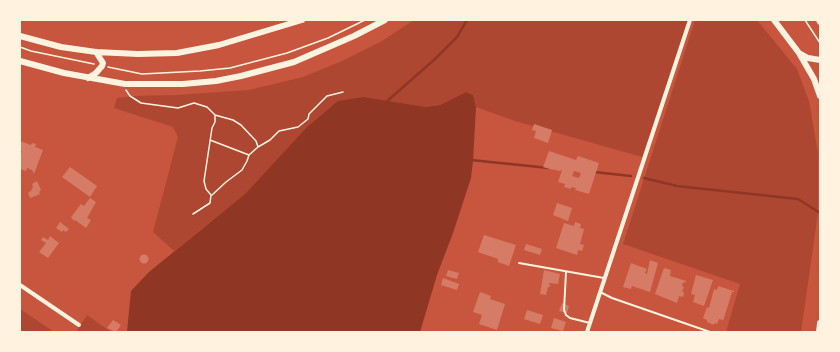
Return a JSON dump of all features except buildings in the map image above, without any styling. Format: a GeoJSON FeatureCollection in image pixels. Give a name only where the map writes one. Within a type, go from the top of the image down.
{"type":"FeatureCollection","features":[{"type":"Feature","properties":{"kind":"main road"},"geometry":{"type":"LineString","coordinates":[[20,36],[61,47],[96,52],[138,54],[177,52],[219,45],[302,20]]}},
{"type":"Feature","properties":{"kind":"main road"},"geometry":{"type":"LineString","coordinates":[[20,61],[64,73],[125,84],[183,84],[216,81],[294,62],[354,36],[385,20]]}},
{"type":"Feature","properties":{"kind":"main road"},"geometry":{"type":"LineString","coordinates":[[774,20],[799,53],[819,90]]}},
{"type":"Feature","properties":{"kind":"main road"},"geometry":{"type":"LineString","coordinates":[[88,78],[96,73],[102,66],[103,62],[96,52]]}},
{"type":"Feature","properties":{"kind":"main road"},"geometry":{"type":"LineString","coordinates":[[799,53],[808,58],[820,60]]}},
{"type":"Feature","properties":{"kind":"main road"},"geometry":{"type":"LineString","coordinates":[[819,332],[820,323]]}},
{"type":"Feature","properties":{"kind":"street"},"geometry":{"type":"LineString","coordinates":[[587,332],[690,20]]}},
{"type":"Feature","properties":{"kind":"street"},"geometry":{"type":"LineString","coordinates":[[20,285],[79,325]]}},
{"type":"Feature","properties":{"kind":"lane"},"geometry":{"type":"LineString","coordinates":[[519,263],[604,278]]}},
{"type":"Feature","properties":{"kind":"lane"},"geometry":{"type":"LineString","coordinates":[[566,271],[564,310],[566,315],[570,318],[590,323]]}},
{"type":"Feature","properties":{"kind":"lane"},"geometry":{"type":"LineString","coordinates":[[600,292],[612,298],[710,332]]}},
{"type":"Feature","properties":{"kind":"path"},"geometry":{"type":"LineString","coordinates":[[20,47],[31,51],[142,74],[200,71],[230,68],[287,53],[328,38],[365,20]]}},
{"type":"Feature","properties":{"kind":"path"},"geometry":{"type":"LineString","coordinates":[[805,20],[820,43]]}},
{"type":"Feature","properties":{"kind":"path"},"geometry":{"type":"LineString","coordinates":[[125,84],[130,96],[141,103],[178,108],[194,103],[206,107],[214,115],[233,120],[241,125],[256,141],[258,147]]}},
{"type":"Feature","properties":{"kind":"path"},"geometry":{"type":"LineString","coordinates":[[193,214],[210,203],[211,195],[242,170],[249,155],[258,147],[270,140],[279,131],[298,126],[308,119],[309,114],[326,96],[343,92]]}},
{"type":"Feature","properties":{"kind":"path"},"geometry":{"type":"LineString","coordinates":[[211,195],[206,189],[204,181],[212,128],[215,122],[214,115]]}},
{"type":"Feature","properties":{"kind":"path"},"geometry":{"type":"LineString","coordinates":[[210,140],[249,155]]}},
{"type":"Feature","properties":{"kind":"shaded area"},"geometry":{"type":"Polygon","coordinates":[[[414,20],[689,20],[642,157],[515,121],[476,107],[473,95],[466,92],[440,105],[426,107],[364,97],[306,128],[245,194],[174,251],[153,232],[178,137],[173,127],[114,108],[117,98],[249,90],[303,77],[342,61],[382,41],[414,20]]]}},
{"type":"Feature","properties":{"kind":"shaded area"},"geometry":{"type":"Polygon","coordinates":[[[695,20],[757,20],[797,69],[809,101],[818,153],[818,213],[801,332],[726,332],[740,284],[623,244],[695,20]]]}},
{"type":"Feature","properties":{"kind":"shaded area"},"geometry":{"type":"Polygon","coordinates":[[[466,92],[473,95],[476,107],[471,178],[453,233],[437,275],[420,332],[127,332],[131,291],[149,272],[245,194],[306,128],[338,101],[364,97],[426,107],[440,105],[466,92]]]}},
{"type":"Feature","properties":{"kind":"shaded area"},"geometry":{"type":"Polygon","coordinates":[[[20,309],[54,332],[20,332],[20,309]]]}},
{"type":"Feature","properties":{"kind":"shaded area"},"geometry":{"type":"Polygon","coordinates":[[[87,315],[111,332],[76,332],[87,315]]]}},
{"type":"Feature","properties":{"kind":"waterway"},"geometry":{"type":"LineString","coordinates":[[385,103],[435,59],[457,37],[467,20]]}},
{"type":"Feature","properties":{"kind":"waterway"},"geometry":{"type":"LineString","coordinates":[[471,160],[549,168]]}},
{"type":"Feature","properties":{"kind":"waterway"},"geometry":{"type":"LineString","coordinates":[[594,172],[631,176]]}},
{"type":"Feature","properties":{"kind":"waterway"},"geometry":{"type":"LineString","coordinates":[[644,178],[677,186],[798,199],[820,213]]}}]}
